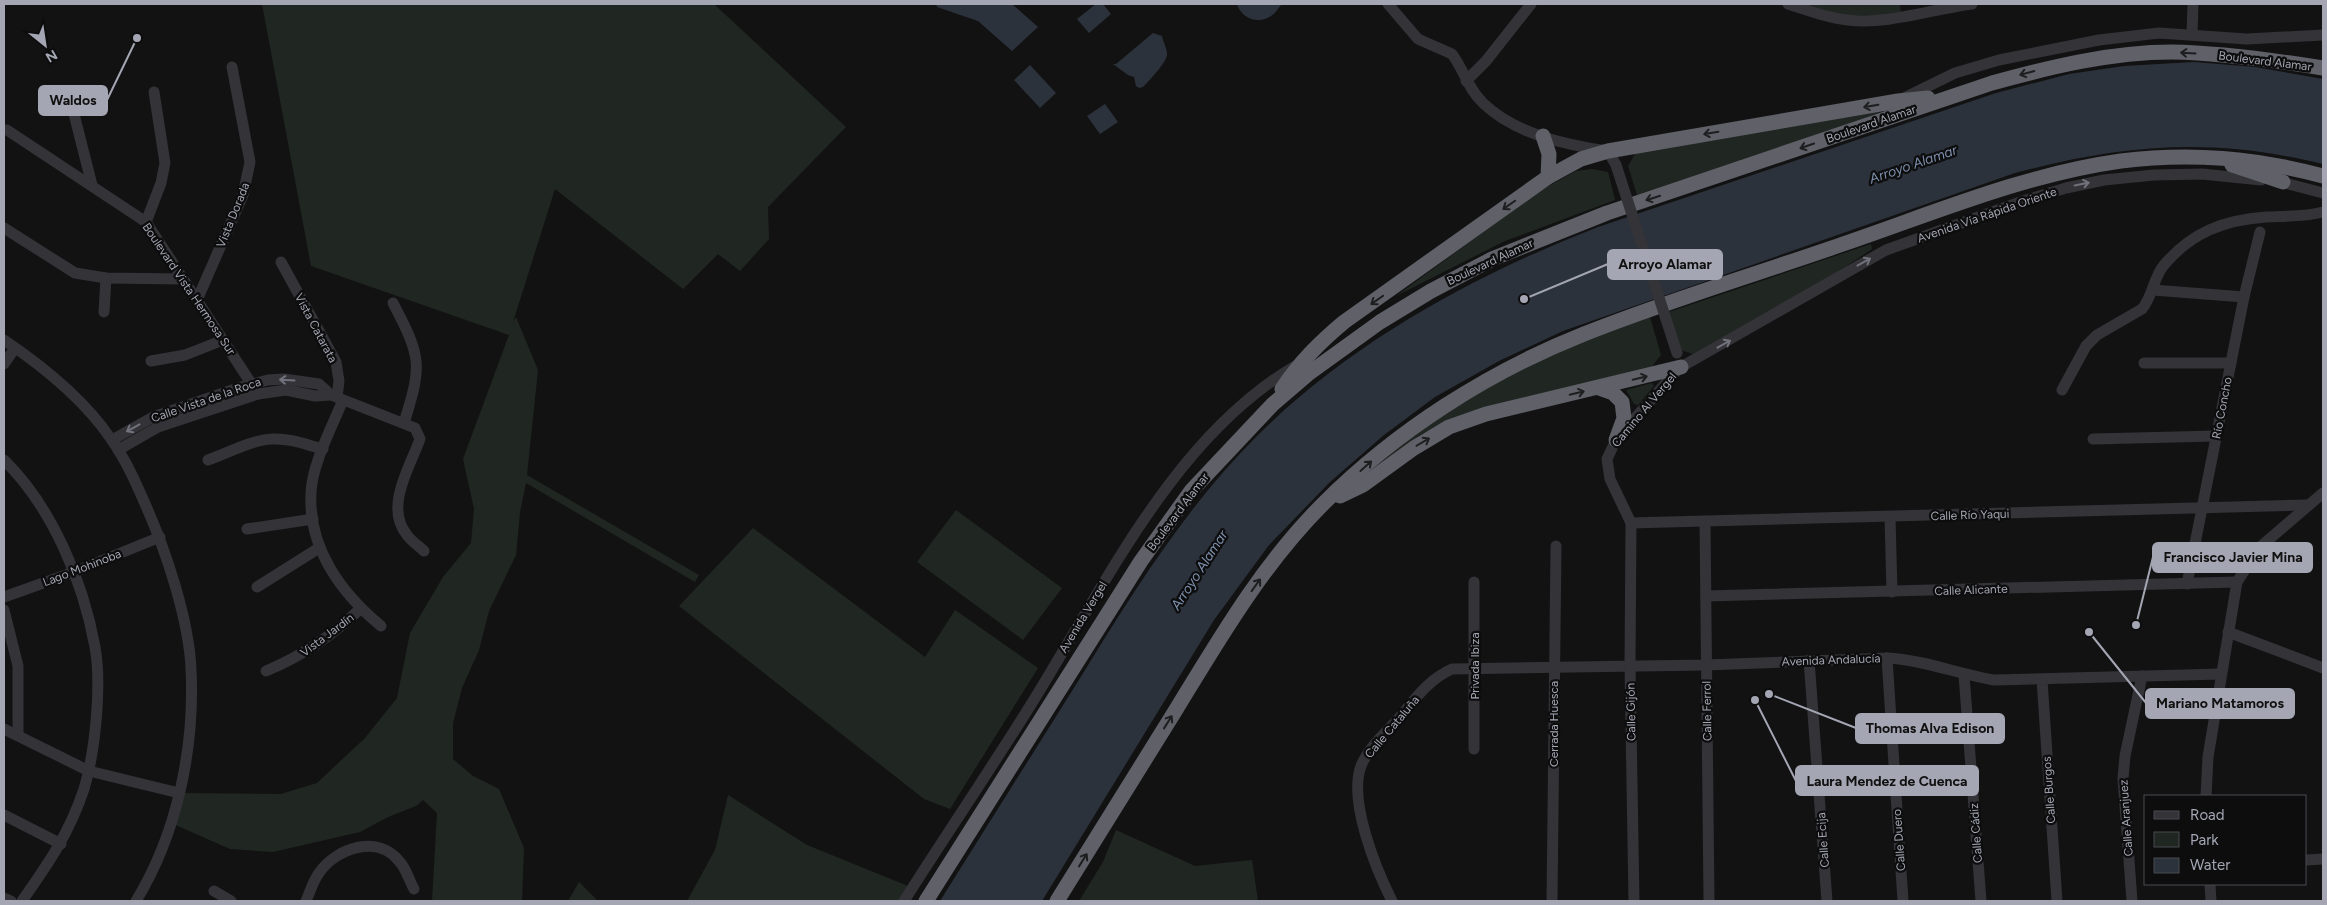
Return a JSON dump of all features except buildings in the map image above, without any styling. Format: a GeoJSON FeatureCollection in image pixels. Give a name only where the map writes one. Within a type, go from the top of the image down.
{"type":"FeatureCollection","features":[{"type":"Feature","properties":{"kind":"highway","name":"Boulevard Alamar"},"geometry":{"type":"LineString","coordinates":[[926,901],[1141,561],[1190,491],[1273,404],[1340,349],[1430,291],[1492,259],[1607,213],[1954,96],[2046,68],[2114,56],[2170,52],[2216,54],[2274,60],[2323,68]]}},
{"type":"Feature","properties":{"kind":"highway"},"geometry":{"type":"LineString","coordinates":[[1273,404],[1298,364],[1344,322],[1548,177],[1581,160],[1608,151],[1898,101],[1954,96]]}},
{"type":"Feature","properties":{"kind":"highway"},"geometry":{"type":"LineString","coordinates":[[1543,136],[1550,154],[1548,177]]}},
{"type":"Feature","properties":{"kind":"highway"},"geometry":{"type":"LineString","coordinates":[[2196,157],[2251,170],[2283,182]]}},
{"type":"Feature","properties":{"kind":"highway"},"geometry":{"type":"LineString","coordinates":[[1057,901],[1234,615],[1271,564],[1323,504],[1379,454],[1469,391],[1583,334],[2026,183],[2122,161],[2196,157],[2254,160],[2323,176]]}},
{"type":"Feature","properties":{"kind":"highway"},"geometry":{"type":"LineString","coordinates":[[1323,504],[1363,485],[1414,448],[1449,427],[1486,414],[1599,388],[1679,360]]}},
{"type":"Feature","properties":{"kind":"highway"},"geometry":{"type":"LineString","coordinates":[[1599,388],[1613,393],[1622,402],[1624,418],[1616,440]]}},
{"type":"Feature","properties":{"kind":"street"},"geometry":{"type":"LineString","coordinates":[[1388,4],[1418,39],[1452,54],[1466,81],[1483,103],[1501,116],[1543,136],[1583,148],[1608,151],[1616,165],[1679,360]]}},
{"type":"Feature","properties":{"kind":"street"},"geometry":{"type":"LineString","coordinates":[[1466,81],[1486,61],[1531,4]]}},
{"type":"Feature","properties":{"kind":"street"},"geometry":{"type":"LineString","coordinates":[[1788,4],[1838,18],[1870,20],[1972,4]]}},
{"type":"Feature","properties":{"kind":"street"},"geometry":{"type":"LineString","coordinates":[[2192,34],[2193,4]]}},
{"type":"Feature","properties":{"kind":"street"},"geometry":{"type":"LineString","coordinates":[[1898,101],[1955,73],[1999,60],[2099,40],[2159,33],[2247,39],[2323,35]]}},
{"type":"Feature","properties":{"kind":"street","name":"Vista Dorada"},"geometry":{"type":"LineString","coordinates":[[197,300],[243,195],[248,178],[250,162],[232,67]]}},
{"type":"Feature","properties":{"kind":"street"},"geometry":{"type":"LineString","coordinates":[[146,222],[161,183],[165,163],[154,92]]}},
{"type":"Feature","properties":{"kind":"street"},"geometry":{"type":"LineString","coordinates":[[74,114],[92,185]]}},
{"type":"Feature","properties":{"kind":"street","name":"Boulevard Vista Hermosa Sur"},"geometry":{"type":"LineString","coordinates":[[8,130],[146,222],[258,394]]}},
{"type":"Feature","properties":{"kind":"street","name":"Avenida Vía Rápida Oriente"},"geometry":{"type":"LineString","coordinates":[[1679,360],[1886,250],[2066,188],[2104,180],[2154,175],[2202,174],[2283,182],[2323,193]]}},
{"type":"Feature","properties":{"kind":"street"},"geometry":{"type":"LineString","coordinates":[[2062,390],[2086,346],[2097,335],[2142,309],[2153,290],[2162,267],[2175,252],[2193,237],[2206,230],[2263,217],[2323,212]]}},
{"type":"Feature","properties":{"kind":"street"},"geometry":{"type":"LineString","coordinates":[[4,228],[65,269],[83,276],[183,279]]}},
{"type":"Feature","properties":{"kind":"street","name":"Río Concho"},"geometry":{"type":"LineString","coordinates":[[2187,584],[2244,297],[2260,232]]}},
{"type":"Feature","properties":{"kind":"street","name":"Vista Catarata"},"geometry":{"type":"LineString","coordinates":[[281,262],[336,362],[339,381],[337,397]]}},
{"type":"Feature","properties":{"kind":"street"},"geometry":{"type":"LineString","coordinates":[[104,312],[106,278]]}},
{"type":"Feature","properties":{"kind":"street"},"geometry":{"type":"LineString","coordinates":[[2153,290],[2244,297]]}},
{"type":"Feature","properties":{"kind":"street"},"geometry":{"type":"LineString","coordinates":[[393,303],[411,336],[417,353],[417,382],[404,423]]}},
{"type":"Feature","properties":{"kind":"street"},"geometry":{"type":"LineString","coordinates":[[4,340],[80,401],[115,445],[129,468],[160,537],[176,592],[192,669],[189,742],[179,793],[152,874],[136,901]]}},
{"type":"Feature","properties":{"kind":"street"},"geometry":{"type":"LineString","coordinates":[[151,361],[185,355],[223,340]]}},
{"type":"Feature","properties":{"kind":"street"},"geometry":{"type":"LineString","coordinates":[[4,364],[16,348]]}},
{"type":"Feature","properties":{"kind":"street","name":"Camino Al Vergel"},"geometry":{"type":"LineString","coordinates":[[1630,523],[1610,479],[1607,459],[1616,440],[1679,360]]}},
{"type":"Feature","properties":{"kind":"street"},"geometry":{"type":"LineString","coordinates":[[2144,363],[2231,363]]}},
{"type":"Feature","properties":{"kind":"street","name":"Avenida Vergel"},"geometry":{"type":"LineString","coordinates":[[904,901],[1034,699],[1129,541],[1179,471],[1225,421],[1267,385],[1298,364]]}},
{"type":"Feature","properties":{"kind":"street","name":"Calle Vista de la Roca"},"geometry":{"type":"LineString","coordinates":[[195,410],[252,384],[284,379],[319,384],[337,397],[415,428],[420,439],[397,502],[397,514],[407,536],[424,551]]}},
{"type":"Feature","properties":{"kind":"street","name":"Calle Vista de la Roca"},"geometry":{"type":"LineString","coordinates":[[115,445],[153,417],[195,410],[258,394],[286,390],[315,396],[337,397]]}},
{"type":"Feature","properties":{"kind":"street"},"geometry":{"type":"LineString","coordinates":[[337,397],[311,493],[318,548],[340,585],[360,609],[381,626]]}},
{"type":"Feature","properties":{"kind":"street"},"geometry":{"type":"LineString","coordinates":[[2093,439],[2216,436]]}},
{"type":"Feature","properties":{"kind":"street"},"geometry":{"type":"LineString","coordinates":[[208,460],[260,441],[272,439],[286,439],[323,449]]}},
{"type":"Feature","properties":{"kind":"street"},"geometry":{"type":"LineString","coordinates":[[4,460],[18,474],[46,514],[74,572],[96,648],[98,709],[89,770],[61,844],[22,901]]}},
{"type":"Feature","properties":{"kind":"street"},"geometry":{"type":"LineString","coordinates":[[2206,795],[2208,756],[2237,582],[2260,548],[2323,493]]}},
{"type":"Feature","properties":{"kind":"street","name":"Calle Río Yaqui"},"geometry":{"type":"LineString","coordinates":[[1630,523],[2309,505]]}},
{"type":"Feature","properties":{"kind":"street"},"geometry":{"type":"LineString","coordinates":[[1890,517],[1892,592]]}},
{"type":"Feature","properties":{"kind":"street"},"geometry":{"type":"LineString","coordinates":[[247,529],[313,519]]}},
{"type":"Feature","properties":{"kind":"street","name":"Calle Ferrol"},"geometry":{"type":"LineString","coordinates":[[1705,522],[1709,901]]}},
{"type":"Feature","properties":{"kind":"street","name":"Calle Gijón"},"geometry":{"type":"LineString","coordinates":[[1630,523],[1630,666],[1634,901]]}},
{"type":"Feature","properties":{"kind":"street","name":"Lago Mohinoba"},"geometry":{"type":"LineString","coordinates":[[4,597],[74,572],[160,537]]}},
{"type":"Feature","properties":{"kind":"street","name":"Cerrada Huesca"},"geometry":{"type":"LineString","coordinates":[[1552,901],[1556,546]]}},
{"type":"Feature","properties":{"kind":"street"},"geometry":{"type":"LineString","coordinates":[[258,587],[318,548]]}},
{"type":"Feature","properties":{"kind":"street","name":"Privada Ibiza"},"geometry":{"type":"LineString","coordinates":[[1474,582],[1476,667],[1474,749]]}},
{"type":"Feature","properties":{"kind":"street","name":"Calle Alicante"},"geometry":{"type":"LineString","coordinates":[[1706,596],[2237,582]]}},
{"type":"Feature","properties":{"kind":"street","name":"Vista Jardín"},"geometry":{"type":"LineString","coordinates":[[266,671],[307,652],[342,626],[360,609]]}},
{"type":"Feature","properties":{"kind":"street"},"geometry":{"type":"LineString","coordinates":[[4,610],[18,666],[18,734]]}},
{"type":"Feature","properties":{"kind":"street"},"geometry":{"type":"LineString","coordinates":[[2228,632],[2323,668]]}},
{"type":"Feature","properties":{"kind":"street","name":"Avenida Andalucía"},"geometry":{"type":"LineString","coordinates":[[1440,674],[1452,669],[1476,667],[1706,665],[1887,658],[1918,662],[1964,675],[1994,680],[2221,674]]}},
{"type":"Feature","properties":{"kind":"street","name":"Calle Duero"},"geometry":{"type":"LineString","coordinates":[[1887,658],[1903,901]]}},
{"type":"Feature","properties":{"kind":"street","name":"Calle Ecija"},"geometry":{"type":"LineString","coordinates":[[1810,660],[1828,901]]}},
{"type":"Feature","properties":{"kind":"street","name":"Calle Cataluña"},"geometry":{"type":"LineString","coordinates":[[1392,901],[1380,876],[1367,839],[1358,778],[1362,764],[1370,751],[1428,683],[1440,674]]}},
{"type":"Feature","properties":{"kind":"street","name":"Calle Cádiz"},"geometry":{"type":"LineString","coordinates":[[1964,675],[1981,901]]}},
{"type":"Feature","properties":{"kind":"street","name":"Calle Aranjuez"},"geometry":{"type":"LineString","coordinates":[[2132,901],[2123,778],[2125,756],[2142,676]]}},
{"type":"Feature","properties":{"kind":"street","name":"Calle Burgos"},"geometry":{"type":"LineString","coordinates":[[2042,680],[2056,901]]}},
{"type":"Feature","properties":{"kind":"street"},"geometry":{"type":"LineString","coordinates":[[4,729],[18,734],[89,770],[179,793]]}},
{"type":"Feature","properties":{"kind":"street"},"geometry":{"type":"LineString","coordinates":[[4,815],[61,844]]}},
{"type":"Feature","properties":{"kind":"street"},"geometry":{"type":"LineString","coordinates":[[308,900],[318,873],[332,859],[348,849],[369,846],[387,850],[400,861],[414,889]]}},
{"type":"Feature","properties":{"kind":"street"},"geometry":{"type":"LineString","coordinates":[[2307,860],[2323,859]]}},
{"type":"Feature","properties":{"kind":"street"},"geometry":{"type":"LineString","coordinates":[[2210,885],[2211,901]]}},
{"type":"Feature","properties":{"kind":"street"},"geometry":{"type":"LineString","coordinates":[[214,891],[231,901]]}},
{"type":"Feature","properties":{"kind":"street"},"geometry":{"type":"LineString","coordinates":[[4,898],[11,901]]}},
{"type":"Feature","properties":{"kind":"green space"},"geometry":{"type":"Polygon","coordinates":[[[262,4],[714,4],[846,127],[768,207],[769,239],[740,271],[718,254],[683,289],[555,189],[513,322],[516,317],[538,370],[527,475],[699,575],[695,582],[526,483],[520,512],[516,555],[489,611],[479,650],[462,688],[453,723],[453,759],[473,776],[499,789],[524,848],[522,901],[432,901],[437,813],[423,800],[416,806],[388,817],[360,832],[273,852],[230,849],[171,823],[179,793],[281,794],[317,783],[365,738],[397,698],[410,633],[443,577],[471,543],[474,509],[463,459],[509,335],[311,266],[262,4]]]}},
{"type":"Feature","properties":{"kind":"green space"},"geometry":{"type":"Polygon","coordinates":[[[1778,4],[1900,4],[1901,15],[1821,16],[1778,4]]]}},
{"type":"Feature","properties":{"kind":"green space"},"geometry":{"type":"Polygon","coordinates":[[[1893,110],[1637,195],[1628,166],[1635,154],[1649,148],[1893,110]]]}},
{"type":"Feature","properties":{"kind":"green space"},"geometry":{"type":"Polygon","coordinates":[[[1592,169],[1608,172],[1615,200],[1505,241],[1396,296],[1541,190],[1576,171],[1592,169]]]}},
{"type":"Feature","properties":{"kind":"green space"},"geometry":{"type":"Polygon","coordinates":[[[1871,244],[1872,249],[1831,276],[1693,354],[1681,350],[1669,312],[1871,244]]]}},
{"type":"Feature","properties":{"kind":"green space"},"geometry":{"type":"Polygon","coordinates":[[[1650,317],[1661,355],[1650,369],[1435,427],[1418,436],[1374,471],[1374,466],[1418,431],[1451,407],[1485,387],[1555,354],[1650,317]]]}},
{"type":"Feature","properties":{"kind":"green space"},"geometry":{"type":"Polygon","coordinates":[[[1652,383],[1654,386],[1638,405],[1634,404],[1626,390],[1652,383]]]}},
{"type":"Feature","properties":{"kind":"green space"},"geometry":{"type":"Polygon","coordinates":[[[956,510],[1062,588],[1023,640],[917,562],[956,510]]]}},
{"type":"Feature","properties":{"kind":"green space"},"geometry":{"type":"Polygon","coordinates":[[[753,528],[925,657],[955,610],[1038,668],[950,809],[924,799],[679,606],[753,528]]]}},
{"type":"Feature","properties":{"kind":"green space"},"geometry":{"type":"Polygon","coordinates":[[[728,795],[807,845],[913,888],[904,901],[687,901],[715,850],[728,795]]]}},
{"type":"Feature","properties":{"kind":"green space"},"geometry":{"type":"Polygon","coordinates":[[[1116,830],[1195,866],[1252,860],[1258,901],[1079,901],[1103,862],[1116,830]]]}},
{"type":"Feature","properties":{"kind":"green space"},"geometry":{"type":"Polygon","coordinates":[[[579,882],[598,901],[568,901],[579,882]]]}},
{"type":"Feature","properties":{"kind":"water"},"geometry":{"type":"Polygon","coordinates":[[[936,4],[1012,4],[1038,27],[1012,51],[978,21],[937,7],[936,4]]]}},
{"type":"Feature","properties":{"kind":"water"},"geometry":{"type":"Polygon","coordinates":[[[1096,4],[1103,4],[1111,14],[1089,33],[1077,19],[1096,4]]]}},
{"type":"Feature","properties":{"kind":"water"},"geometry":{"type":"Polygon","coordinates":[[[1237,4],[1282,4],[1273,15],[1266,19],[1256,20],[1242,13],[1237,4]]]}},
{"type":"Feature","properties":{"kind":"water"},"geometry":{"type":"Polygon","coordinates":[[[1153,33],[1162,36],[1167,55],[1157,72],[1143,87],[1139,88],[1136,86],[1134,77],[1113,64],[1116,64],[1153,33]]]}},
{"type":"Feature","properties":{"kind":"water"},"geometry":{"type":"Polygon","coordinates":[[[2194,62],[2255,67],[2323,79],[2323,164],[2282,155],[2206,147],[2132,150],[2055,163],[2015,173],[1563,331],[1499,361],[1435,397],[1384,435],[1330,482],[1269,545],[1214,620],[1042,901],[940,901],[1122,611],[1186,518],[1234,460],[1260,433],[1297,399],[1336,368],[1376,340],[1418,313],[1507,266],[1598,227],[1996,93],[2069,74],[2124,66],[2194,62]]]}},
{"type":"Feature","properties":{"kind":"water"},"geometry":{"type":"Polygon","coordinates":[[[1030,65],[1056,93],[1040,108],[1014,80],[1030,65]]]}},
{"type":"Feature","properties":{"kind":"water"},"geometry":{"type":"Polygon","coordinates":[[[1105,104],[1118,122],[1100,134],[1087,116],[1105,104]]]}},
{"type":"Feature","properties":{"kind":"place","name":"Waldos"},"geometry":{"type":"Point","coordinates":[137,38]}},
{"type":"Feature","properties":{"kind":"place","name":"Arroyo Alamar"},"geometry":{"type":"Point","coordinates":[1524,299]}},
{"type":"Feature","properties":{"kind":"place","name":"Francisco Javier Mina"},"geometry":{"type":"Point","coordinates":[2136,625]}},
{"type":"Feature","properties":{"kind":"place","name":"Mariano Matamoros"},"geometry":{"type":"Point","coordinates":[2089,632]}},
{"type":"Feature","properties":{"kind":"place","name":"Thomas Alva Edison"},"geometry":{"type":"Point","coordinates":[1769,694]}},
{"type":"Feature","properties":{"kind":"place","name":"Laura Mendez de Cuenca"},"geometry":{"type":"Point","coordinates":[1755,700]}}]}
